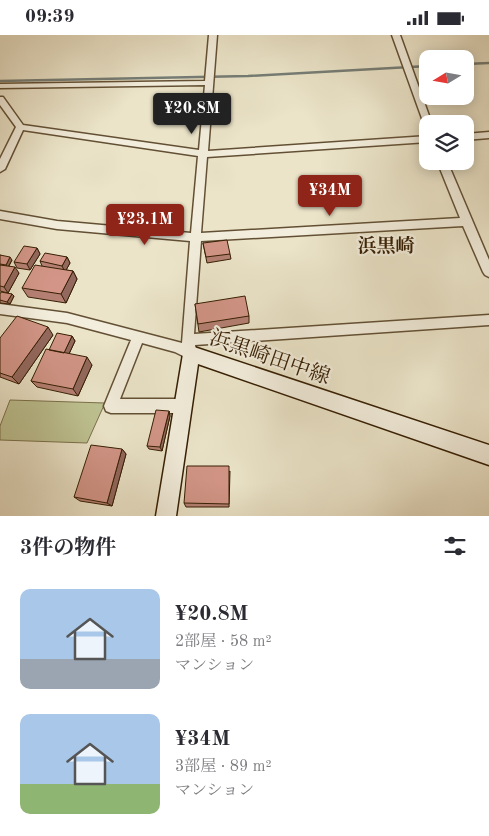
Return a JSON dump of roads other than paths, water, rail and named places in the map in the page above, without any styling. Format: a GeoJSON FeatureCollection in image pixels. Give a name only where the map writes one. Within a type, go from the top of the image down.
{"type":"FeatureCollection","features":[{"type":"Feature","properties":{"kind":"main road","name":"浜黒崎田中線"},"geometry":{"type":"LineString","coordinates":[[166,516],[183,406],[189,347],[489,455]]}},
{"type":"Feature","properties":{"kind":"street"},"geometry":{"type":"LineString","coordinates":[[189,347],[195,237],[213,35]]}},
{"type":"Feature","properties":{"kind":"street"},"geometry":{"type":"LineString","coordinates":[[396,35],[425,115]]}},
{"type":"Feature","properties":{"kind":"street"},"geometry":{"type":"LineString","coordinates":[[0,86],[208,83]]}},
{"type":"Feature","properties":{"kind":"street"},"geometry":{"type":"LineString","coordinates":[[0,99],[20,127],[203,154],[419,140]]}},
{"type":"Feature","properties":{"kind":"street"},"geometry":{"type":"LineString","coordinates":[[0,169],[20,127]]}},
{"type":"Feature","properties":{"kind":"street"},"geometry":{"type":"LineString","coordinates":[[474,136],[489,135]]}},
{"type":"Feature","properties":{"kind":"street"},"geometry":{"type":"LineString","coordinates":[[446,170],[466,222],[489,272]]}},
{"type":"Feature","properties":{"kind":"street"},"geometry":{"type":"LineString","coordinates":[[0,215],[57,225],[195,237],[466,222]]}},
{"type":"Feature","properties":{"kind":"street"},"geometry":{"type":"LineString","coordinates":[[0,321],[5,309],[67,318],[178,347],[189,347],[489,320]]}},
{"type":"Feature","properties":{"kind":"street"},"geometry":{"type":"LineString","coordinates":[[138,337],[110,406],[183,406]]}},
{"type":"Feature","properties":{"kind":"waterway"},"geometry":{"type":"LineString","coordinates":[[474,64],[489,63]]}},
{"type":"Feature","properties":{"kind":"waterway"},"geometry":{"type":"LineString","coordinates":[[0,81],[248,76],[419,66]]}},
{"type":"Feature","properties":{"kind":"district","name":"浜黒崎"},"geometry":{"type":"Point","coordinates":[386,245]}}]}
